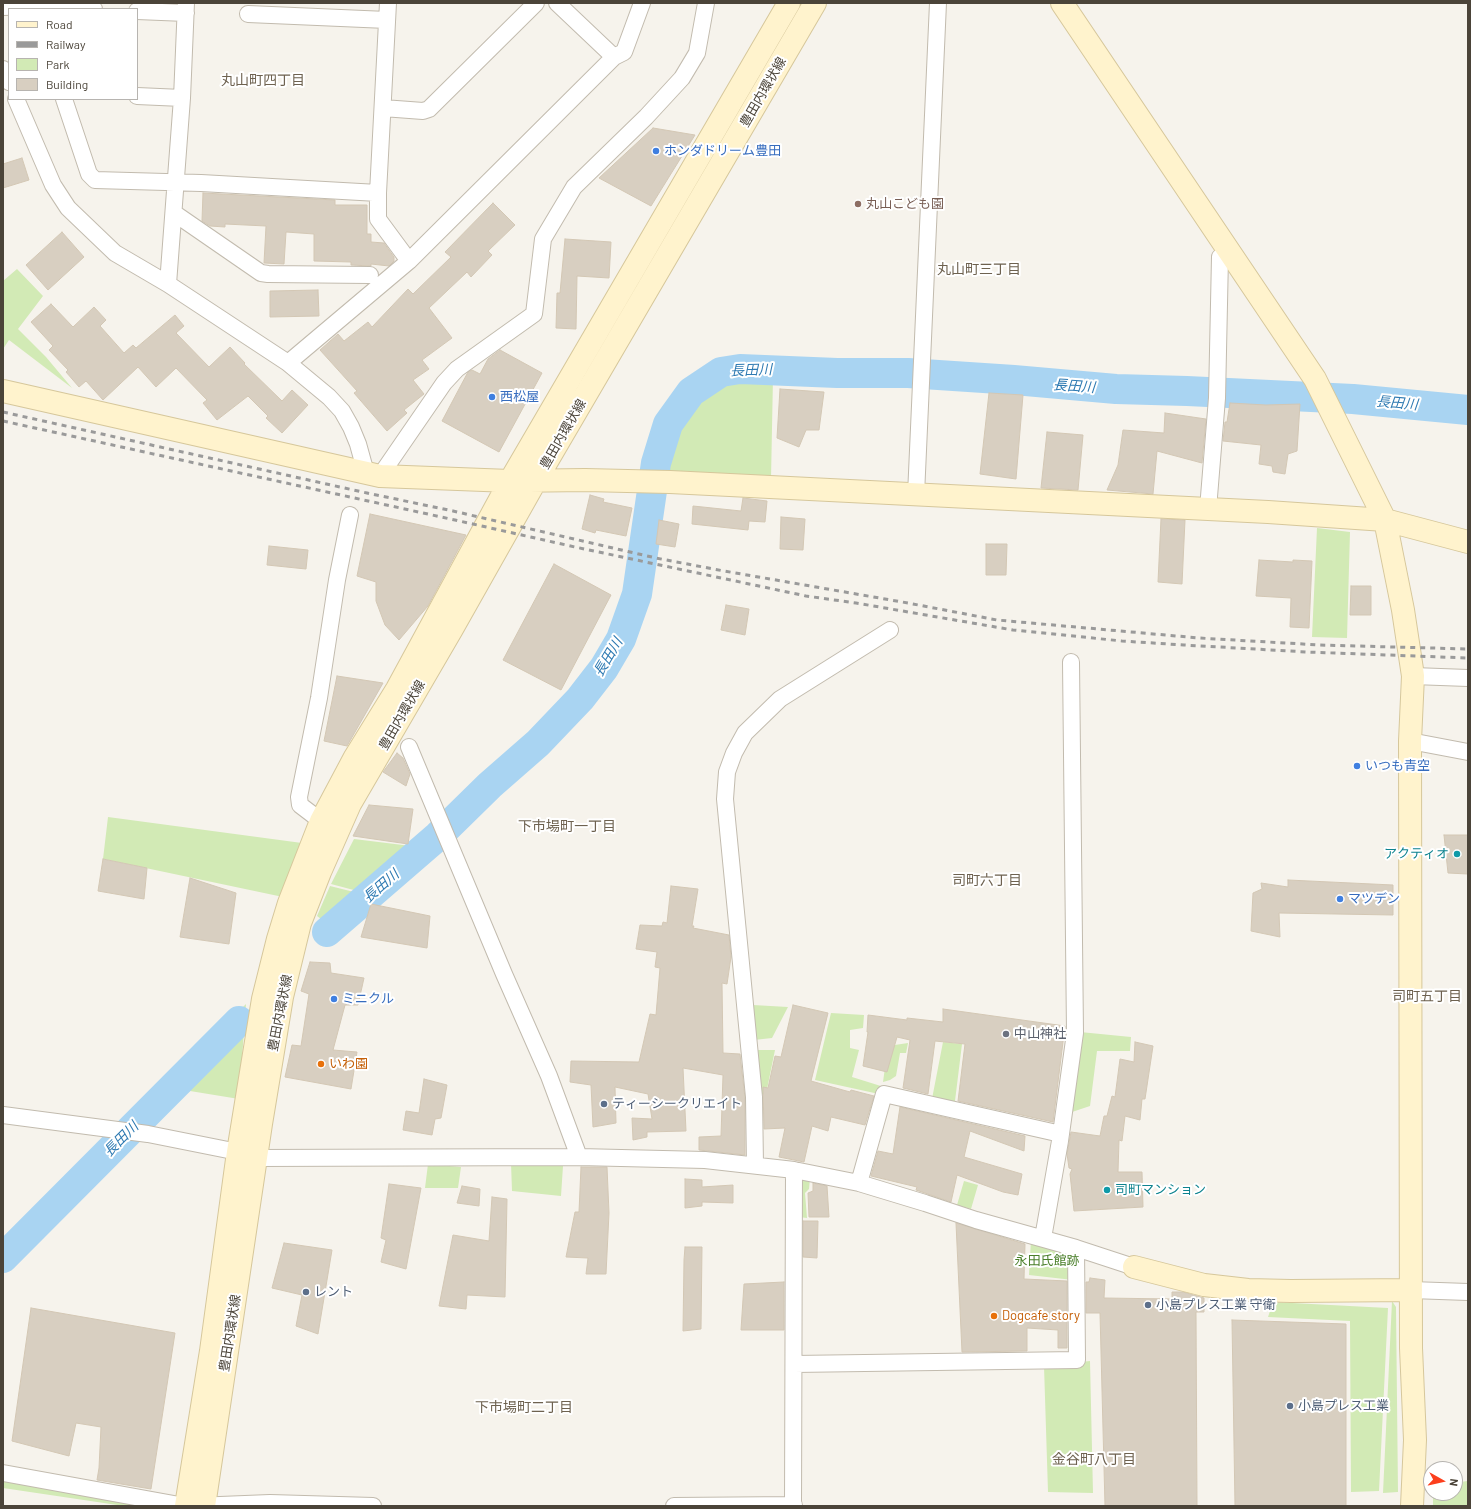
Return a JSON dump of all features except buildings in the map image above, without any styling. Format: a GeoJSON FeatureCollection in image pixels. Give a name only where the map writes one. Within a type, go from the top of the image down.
{"type":"FeatureCollection","features":[{"type":"Feature","properties":{"kind":"street"},"geometry":{"type":"LineString","coordinates":[[388,3],[378,193],[378,219],[409,261]]}},
{"type":"Feature","properties":{"kind":"street"},"geometry":{"type":"LineString","coordinates":[[383,108],[423,111],[428,108],[536,3]]}},
{"type":"Feature","properties":{"kind":"street"},"geometry":{"type":"LineString","coordinates":[[557,3],[614,57]]}},
{"type":"Feature","properties":{"kind":"street"},"geometry":{"type":"LineString","coordinates":[[288,363],[409,261],[614,57],[624,52],[642,3]]}},
{"type":"Feature","properties":{"kind":"street"},"geometry":{"type":"LineString","coordinates":[[373,475],[444,383],[457,369],[534,314],[543,239],[574,187],[646,117],[682,78],[697,53],[706,3]]}},
{"type":"Feature","properties":{"kind":"street","name":"豊田内環状線"},"geometry":{"type":"LineString","coordinates":[[194,1506],[247,1155],[257,1034],[271,966],[289,902],[321,821],[355,757],[397,689],[510,481],[789,3]]}},
{"type":"Feature","properties":{"kind":"street","name":"豊田内環状線"},"geometry":{"type":"LineString","coordinates":[[247,1155],[282,997],[300,924],[320,872],[350,804],[452,629],[536,480],[815,3]]}},
{"type":"Feature","properties":{"kind":"street"},"geometry":{"type":"LineString","coordinates":[[916,495],[938,3]]}},
{"type":"Feature","properties":{"kind":"street"},"geometry":{"type":"LineString","coordinates":[[1062,3],[1315,379],[1386,520],[1403,610],[1413,676],[1410,741],[1411,1348],[1415,1440],[1412,1506]]}},
{"type":"Feature","properties":{"kind":"street"},"geometry":{"type":"LineString","coordinates":[[3,7],[32,6],[73,8]]}},
{"type":"Feature","properties":{"kind":"street"},"geometry":{"type":"LineString","coordinates":[[138,11],[186,8],[182,98],[168,284]]}},
{"type":"Feature","properties":{"kind":"street"},"geometry":{"type":"LineString","coordinates":[[248,14],[387,20]]}},
{"type":"Feature","properties":{"kind":"street"},"geometry":{"type":"LineString","coordinates":[[3,68],[8,80]]}},
{"type":"Feature","properties":{"kind":"street"},"geometry":{"type":"LineString","coordinates":[[138,96],[182,98]]}},
{"type":"Feature","properties":{"kind":"street"},"geometry":{"type":"LineString","coordinates":[[16,100],[53,185],[68,208],[116,253],[168,284],[288,363],[329,397],[342,411],[352,427],[358,444],[373,475]]}},
{"type":"Feature","properties":{"kind":"street"},"geometry":{"type":"LineString","coordinates":[[64,100],[90,174],[95,180],[201,183],[378,193]]}},
{"type":"Feature","properties":{"kind":"street"},"geometry":{"type":"LineString","coordinates":[[174,212],[261,273],[370,275]]}},
{"type":"Feature","properties":{"kind":"street"},"geometry":{"type":"LineString","coordinates":[[1208,509],[1217,398],[1220,257],[1229,252]]}},
{"type":"Feature","properties":{"kind":"street"},"geometry":{"type":"LineString","coordinates":[[3,391],[373,475],[510,481],[670,482],[1208,509],[1386,520],[1468,542]]}},
{"type":"Feature","properties":{"kind":"street"},"geometry":{"type":"LineString","coordinates":[[321,821],[300,805],[299,797],[319,698],[337,580],[350,515]]}},
{"type":"Feature","properties":{"kind":"street"},"geometry":{"type":"LineString","coordinates":[[755,1165],[754,1096],[725,799],[727,772],[734,753],[745,733],[780,699],[890,630]]}},
{"type":"Feature","properties":{"kind":"street"},"geometry":{"type":"LineString","coordinates":[[1042,1238],[1061,1134],[1074,1033],[1071,662]]}},
{"type":"Feature","properties":{"kind":"street"},"geometry":{"type":"LineString","coordinates":[[1413,676],[1468,678]]}},
{"type":"Feature","properties":{"kind":"street"},"geometry":{"type":"LineString","coordinates":[[1410,741],[1468,752]]}},
{"type":"Feature","properties":{"kind":"street"},"geometry":{"type":"LineString","coordinates":[[409,748],[504,974],[549,1076],[579,1157]]}},
{"type":"Feature","properties":{"kind":"street"},"geometry":{"type":"LineString","coordinates":[[859,1183],[884,1094],[1061,1134]]}},
{"type":"Feature","properties":{"kind":"street"},"geometry":{"type":"LineString","coordinates":[[3,1115],[148,1134],[247,1155],[579,1157],[705,1160],[755,1165],[794,1170],[859,1183],[976,1220],[1076,1248],[1134,1267],[1204,1285],[1248,1290],[1411,1290],[1468,1292]]}},
{"type":"Feature","properties":{"kind":"street"},"geometry":{"type":"LineString","coordinates":[[674,1506],[794,1505],[794,1170]]}},
{"type":"Feature","properties":{"kind":"street"},"geometry":{"type":"LineString","coordinates":[[794,1364],[1077,1360],[1076,1248]]}},
{"type":"Feature","properties":{"kind":"street"},"geometry":{"type":"LineString","coordinates":[[3,1473],[194,1506],[270,1503],[373,1506]]}},
{"type":"Feature","properties":{"kind":"green space"},"geometry":{"type":"Polygon","coordinates":[[[17,269],[43,296],[18,329],[46,357],[72,388],[9,340],[3,349],[3,281],[17,269]]]}},
{"type":"Feature","properties":{"kind":"green space"},"geometry":{"type":"Polygon","coordinates":[[[727,377],[773,377],[771,479],[664,472],[675,429],[703,395],[727,377]]]}},
{"type":"Feature","properties":{"kind":"green space"},"geometry":{"type":"Polygon","coordinates":[[[1317,528],[1350,532],[1347,638],[1312,637],[1317,528]]]}},
{"type":"Feature","properties":{"kind":"green space"},"geometry":{"type":"Polygon","coordinates":[[[108,817],[302,843],[283,897],[103,859],[108,817]]]}},
{"type":"Feature","properties":{"kind":"green space"},"geometry":{"type":"Polygon","coordinates":[[[354,839],[411,846],[365,893],[331,884],[354,839]]]}},
{"type":"Feature","properties":{"kind":"green space"},"geometry":{"type":"Polygon","coordinates":[[[330,886],[362,894],[328,924],[317,916],[330,886]]]}},
{"type":"Feature","properties":{"kind":"green space"},"geometry":{"type":"Polygon","coordinates":[[[246,1004],[239,1099],[190,1091],[143,1131],[125,1125],[246,1004]]]}},
{"type":"Feature","properties":{"kind":"green space"},"geometry":{"type":"Polygon","coordinates":[[[753,1005],[788,1007],[772,1038],[754,1040],[753,1005]]]}},
{"type":"Feature","properties":{"kind":"green space"},"geometry":{"type":"Polygon","coordinates":[[[831,1013],[864,1015],[863,1028],[850,1030],[850,1048],[859,1050],[852,1077],[884,1087],[879,1094],[815,1080],[831,1013]]]}},
{"type":"Feature","properties":{"kind":"green space"},"geometry":{"type":"Polygon","coordinates":[[[1080,1032],[1131,1037],[1130,1051],[1097,1051],[1090,1106],[1072,1112],[1080,1032]]]}},
{"type":"Feature","properties":{"kind":"green space"},"geometry":{"type":"Polygon","coordinates":[[[943,1042],[962,1044],[954,1109],[931,1104],[943,1042]]]}},
{"type":"Feature","properties":{"kind":"green space"},"geometry":{"type":"Polygon","coordinates":[[[908,1043],[906,1053],[900,1053],[896,1076],[883,1082],[888,1046],[908,1043]]]}},
{"type":"Feature","properties":{"kind":"green space"},"geometry":{"type":"Polygon","coordinates":[[[755,1050],[775,1050],[766,1094],[758,1095],[755,1050]]]}},
{"type":"Feature","properties":{"kind":"green space"},"geometry":{"type":"Polygon","coordinates":[[[511,1163],[563,1166],[561,1196],[512,1191],[511,1163]]]}},
{"type":"Feature","properties":{"kind":"green space"},"geometry":{"type":"Polygon","coordinates":[[[428,1164],[461,1167],[458,1188],[425,1188],[428,1164]]]}},
{"type":"Feature","properties":{"kind":"green space"},"geometry":{"type":"Polygon","coordinates":[[[799,1175],[810,1178],[809,1189],[805,1193],[807,1218],[799,1217],[799,1175]]]}},
{"type":"Feature","properties":{"kind":"green space"},"geometry":{"type":"Polygon","coordinates":[[[964,1181],[978,1185],[971,1209],[957,1205],[964,1181]]]}},
{"type":"Feature","properties":{"kind":"green space","name":"永田氏館跡"},"geometry":{"type":"Polygon","coordinates":[[[1031,1240],[1073,1253],[1073,1280],[1029,1275],[1031,1240]]]}},
{"type":"Feature","properties":{"kind":"green space"},"geometry":{"type":"Polygon","coordinates":[[[1392,1301],[1396,1307],[1398,1492],[1383,1493],[1392,1301]]]}},
{"type":"Feature","properties":{"kind":"green space"},"geometry":{"type":"Polygon","coordinates":[[[1273,1302],[1388,1308],[1379,1491],[1351,1492],[1350,1321],[1268,1317],[1273,1302]]]}},
{"type":"Feature","properties":{"kind":"green space"},"geometry":{"type":"Polygon","coordinates":[[[1090,1361],[1093,1493],[1048,1492],[1044,1366],[1090,1361]]]}},
{"type":"Feature","properties":{"kind":"green space"},"geometry":{"type":"Polygon","coordinates":[[[3,1478],[154,1506],[124,1506],[3,1488],[3,1478]]]}},
{"type":"Feature","properties":{"kind":"green space"},"geometry":{"type":"Polygon","coordinates":[[[1467,1481],[1468,1506],[1433,1506],[1433,1501],[1463,1501],[1463,1482],[1467,1481]]]}},
{"type":"Feature","properties":{"kind":"waterway","name":"長田川"},"geometry":{"type":"LineString","coordinates":[[327,932],[438,836],[490,785],[538,743],[580,699],[604,668],[621,639],[637,594],[656,463],[668,424],[691,392],[721,372],[740,369],[837,373],[908,373],[1116,389],[1353,399],[1468,410]]}},
{"type":"Feature","properties":{"kind":"waterway","name":"長田川"},"geometry":{"type":"LineString","coordinates":[[3,1258],[239,1021]]}},
{"type":"Feature","properties":{"kind":"railway"},"geometry":{"type":"LineString","coordinates":[[3,412],[453,511],[656,558],[997,620],[1199,638],[1320,645],[1468,649]]}},
{"type":"Feature","properties":{"kind":"railway"},"geometry":{"type":"LineString","coordinates":[[3,421],[575,547],[806,596],[1013,630],[1122,641],[1184,645],[1307,652],[1468,658]]}},
{"type":"Feature","properties":{"kind":"place","name":"ホンダドリーム豊田"},"geometry":{"type":"Point","coordinates":[656,151]}},
{"type":"Feature","properties":{"kind":"place","name":"丸山こども園"},"geometry":{"type":"Point","coordinates":[858,204]}},
{"type":"Feature","properties":{"kind":"place","name":"西松屋"},"geometry":{"type":"Point","coordinates":[492,397]}},
{"type":"Feature","properties":{"kind":"place","name":"いつも青空"},"geometry":{"type":"Point","coordinates":[1357,766]}},
{"type":"Feature","properties":{"kind":"place","name":"アクティオ"},"geometry":{"type":"Point","coordinates":[1457,854]}},
{"type":"Feature","properties":{"kind":"place","name":"マツデン"},"geometry":{"type":"Point","coordinates":[1340,899]}},
{"type":"Feature","properties":{"kind":"place","name":"ミニクル"},"geometry":{"type":"Point","coordinates":[334,999]}},
{"type":"Feature","properties":{"kind":"place","name":"中山神社"},"geometry":{"type":"Point","coordinates":[1006,1034]}},
{"type":"Feature","properties":{"kind":"place","name":"いわ園"},"geometry":{"type":"Point","coordinates":[321,1064]}},
{"type":"Feature","properties":{"kind":"place","name":"ティーシークリエイト"},"geometry":{"type":"Point","coordinates":[604,1104]}},
{"type":"Feature","properties":{"kind":"place","name":"司町マンション"},"geometry":{"type":"Point","coordinates":[1107,1190]}},
{"type":"Feature","properties":{"kind":"place","name":"レント"},"geometry":{"type":"Point","coordinates":[306,1292]}},
{"type":"Feature","properties":{"kind":"place","name":"小島プレス工業 守衛"},"geometry":{"type":"Point","coordinates":[1148,1305]}},
{"type":"Feature","properties":{"kind":"place","name":"Dogcafe story"},"geometry":{"type":"Point","coordinates":[994,1316]}},
{"type":"Feature","properties":{"kind":"place","name":"小島プレス工業"},"geometry":{"type":"Point","coordinates":[1290,1406]}},
{"type":"Feature","properties":{"kind":"district","name":"丸山町四丁目"},"geometry":{"type":"Point","coordinates":[263,80]}},
{"type":"Feature","properties":{"kind":"district","name":"丸山町三丁目"},"geometry":{"type":"Point","coordinates":[979,269]}},
{"type":"Feature","properties":{"kind":"district","name":"下市場町一丁目"},"geometry":{"type":"Point","coordinates":[567,826]}},
{"type":"Feature","properties":{"kind":"district","name":"司町六丁目"},"geometry":{"type":"Point","coordinates":[987,880]}},
{"type":"Feature","properties":{"kind":"district","name":"司町五丁目"},"geometry":{"type":"Point","coordinates":[1427,996]}},
{"type":"Feature","properties":{"kind":"district","name":"下市場町二丁目"},"geometry":{"type":"Point","coordinates":[524,1407]}},
{"type":"Feature","properties":{"kind":"district","name":"金谷町八丁目"},"geometry":{"type":"Point","coordinates":[1094,1459]}}]}
